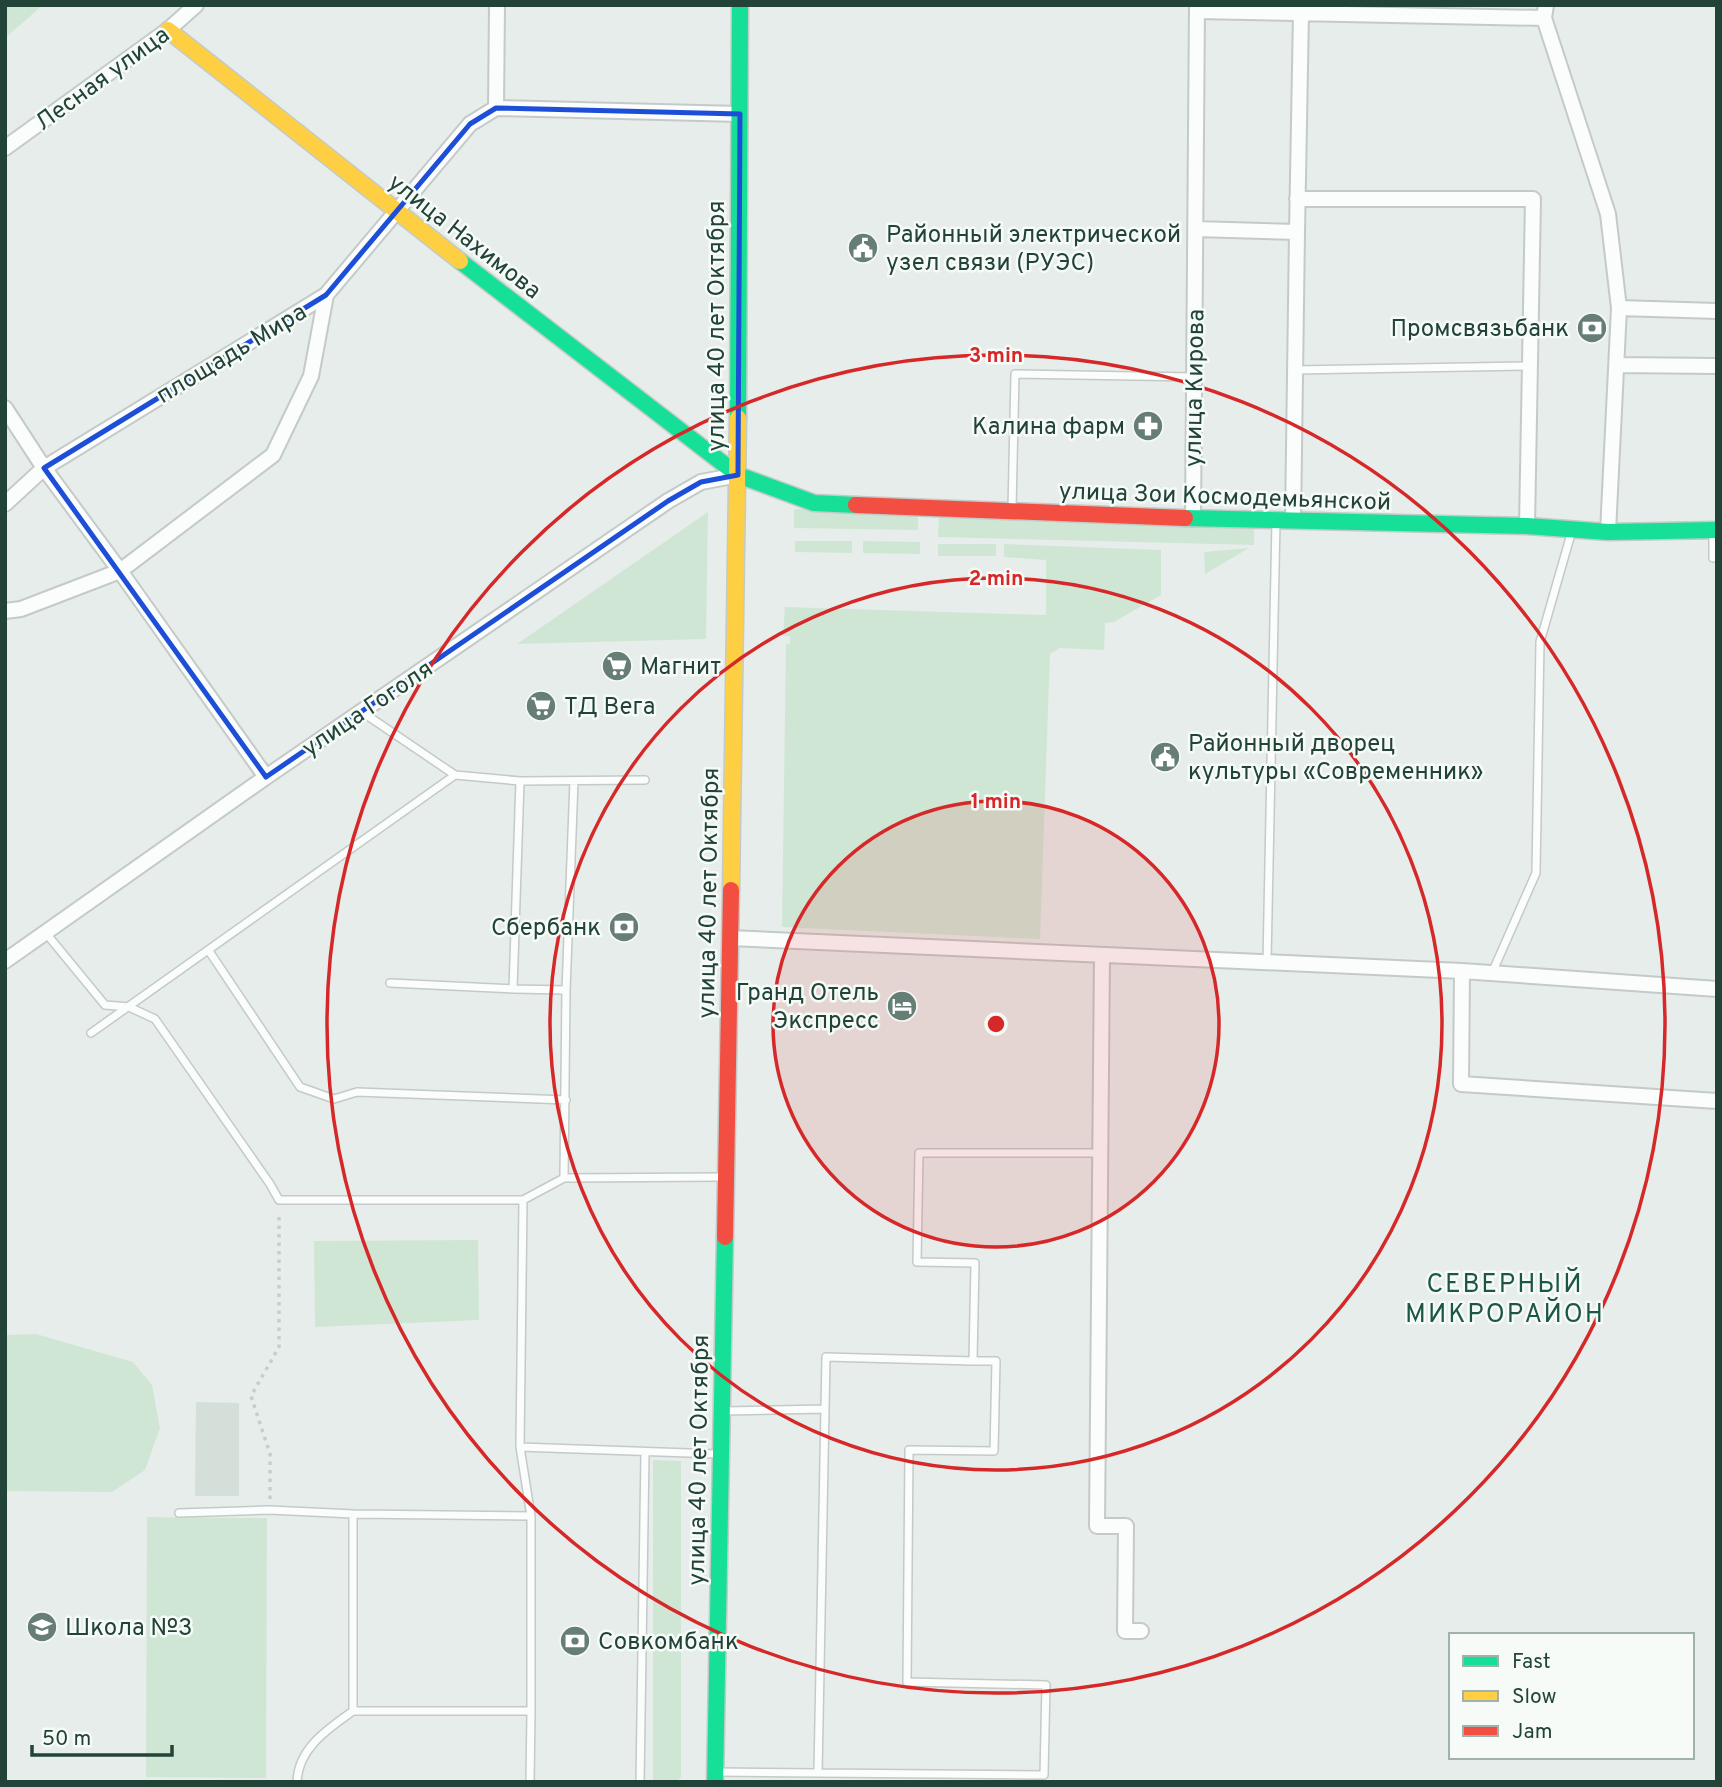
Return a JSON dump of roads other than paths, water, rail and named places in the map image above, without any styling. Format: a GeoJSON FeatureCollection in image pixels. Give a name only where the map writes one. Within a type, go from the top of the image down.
{"type":"FeatureCollection","features":[{"type":"Feature","properties":{"kind":"street","name":"Лесная улица"},"geometry":{"type":"LineString","coordinates":[[5,148],[168,30],[196,5]]}},
{"type":"Feature","properties":{"kind":"street"},"geometry":{"type":"LineString","coordinates":[[496,108],[497,5]]}},
{"type":"Feature","properties":{"kind":"street","name":"улица 40 лет Октября"},"geometry":{"type":"LineString","coordinates":[[715,1777],[738,475],[740,5]]}},
{"type":"Feature","properties":{"kind":"street"},"geometry":{"type":"LineString","coordinates":[[1197,8],[1301,13],[1545,11],[1608,214],[1619,308],[1608,532]]}},
{"type":"Feature","properties":{"kind":"street","name":"улица Кирова"},"geometry":{"type":"LineString","coordinates":[[1193,519],[1197,8]]}},
{"type":"Feature","properties":{"kind":"street"},"geometry":{"type":"LineString","coordinates":[[1293,521],[1301,13]]}},
{"type":"Feature","properties":{"kind":"street","name":"улица Нахимова"},"geometry":{"type":"LineString","coordinates":[[168,30],[395,211],[738,475]]}},
{"type":"Feature","properties":{"kind":"street"},"geometry":{"type":"LineString","coordinates":[[326,295],[470,124],[496,108],[740,114]]}},
{"type":"Feature","properties":{"kind":"street"},"geometry":{"type":"LineString","coordinates":[[1297,199],[1533,199],[1527,526]]}},
{"type":"Feature","properties":{"kind":"street"},"geometry":{"type":"LineString","coordinates":[[1195,229],[1297,232]]}},
{"type":"Feature","properties":{"kind":"street","name":"площадь Мира"},"geometry":{"type":"LineString","coordinates":[[5,504],[44,468],[326,295]]}},
{"type":"Feature","properties":{"kind":"street","name":"площадь Мира"},"geometry":{"type":"LineString","coordinates":[[5,611],[21,609],[120,571],[273,455],[311,376],[326,295]]}},
{"type":"Feature","properties":{"kind":"street"},"geometry":{"type":"LineString","coordinates":[[1619,308],[1717,311]]}},
{"type":"Feature","properties":{"kind":"street"},"geometry":{"type":"LineString","coordinates":[[1616,365],[1717,366]]}},
{"type":"Feature","properties":{"kind":"street"},"geometry":{"type":"LineString","coordinates":[[5,408],[44,468],[266,777]]}},
{"type":"Feature","properties":{"kind":"street","name":"улица Зои Космодемьянской"},"geometry":{"type":"LineString","coordinates":[[738,475],[814,503],[1193,519],[1527,526],[1608,532],[1715,530]]}},
{"type":"Feature","properties":{"kind":"street","name":"улица Гоголя"},"geometry":{"type":"LineString","coordinates":[[5,961],[266,777],[668,501],[701,482],[738,475]]}},
{"type":"Feature","properties":{"kind":"street"},"geometry":{"type":"LineString","coordinates":[[730,938],[1462,971],[1717,989]]}},
{"type":"Feature","properties":{"kind":"street"},"geometry":{"type":"LineString","coordinates":[[1102,955],[1097,1526],[1126,1526],[1125,1630],[1141,1631]]}},
{"type":"Feature","properties":{"kind":"street"},"geometry":{"type":"LineString","coordinates":[[1462,971],[1461,1084],[1717,1101]]}},
{"type":"Feature","properties":{"kind":"lane"},"geometry":{"type":"LineString","coordinates":[[1295,370],[1530,366]]}},
{"type":"Feature","properties":{"kind":"lane"},"geometry":{"type":"LineString","coordinates":[[1012,512],[1016,374],[1195,377]]}},
{"type":"Feature","properties":{"kind":"lane"},"geometry":{"type":"LineString","coordinates":[[1267,962],[1276,521]]}},
{"type":"Feature","properties":{"kind":"lane"},"geometry":{"type":"LineString","coordinates":[[1492,973],[1536,873],[1539,642],[1572,530]]}},
{"type":"Feature","properties":{"kind":"lane"},"geometry":{"type":"LineString","coordinates":[[1715,530],[1713,558],[1717,558]]}},
{"type":"Feature","properties":{"kind":"lane"},"geometry":{"type":"LineString","coordinates":[[362,712],[455,775],[520,781],[645,780]]}},
{"type":"Feature","properties":{"kind":"lane"},"geometry":{"type":"LineString","coordinates":[[91,1033],[455,775]]}},
{"type":"Feature","properties":{"kind":"lane"},"geometry":{"type":"LineString","coordinates":[[513,989],[520,781]]}},
{"type":"Feature","properties":{"kind":"lane"},"geometry":{"type":"LineString","coordinates":[[564,1178],[566,990],[574,781]]}},
{"type":"Feature","properties":{"kind":"lane"},"geometry":{"type":"LineString","coordinates":[[45,931],[105,1005],[129,1007],[155,1019],[279,1200],[523,1200],[564,1178],[726,1177]]}},
{"type":"Feature","properties":{"kind":"lane"},"geometry":{"type":"LineString","coordinates":[[209,951],[300,1087],[334,1099],[357,1092],[566,1100]]}},
{"type":"Feature","properties":{"kind":"lane"},"geometry":{"type":"LineString","coordinates":[[390,983],[566,990]]}},
{"type":"Feature","properties":{"kind":"lane"},"geometry":{"type":"LineString","coordinates":[[973,1361],[975,1263],[917,1262],[919,1153],[1100,1153]]}},
{"type":"Feature","properties":{"kind":"lane"},"geometry":{"type":"LineString","coordinates":[[523,1200],[520,1447],[531,1517],[530,1782]]}},
{"type":"Feature","properties":{"kind":"lane"},"geometry":{"type":"LineString","coordinates":[[715,1777],[818,1773],[1044,1774],[1046,1685],[907,1682],[909,1450],[994,1451],[996,1361],[826,1357],[818,1773]]}},
{"type":"Feature","properties":{"kind":"lane"},"geometry":{"type":"LineString","coordinates":[[722,1411],[825,1409]]}},
{"type":"Feature","properties":{"kind":"lane"},"geometry":{"type":"LineString","coordinates":[[520,1447],[721,1454]]}},
{"type":"Feature","properties":{"kind":"lane"},"geometry":{"type":"LineString","coordinates":[[640,1782],[645,1453]]}},
{"type":"Feature","properties":{"kind":"lane"},"geometry":{"type":"LineString","coordinates":[[179,1513],[270,1510],[531,1517]]}},
{"type":"Feature","properties":{"kind":"lane"},"geometry":{"type":"LineString","coordinates":[[353,1514],[353,1711]]}},
{"type":"Feature","properties":{"kind":"lane"},"geometry":{"type":"LineString","coordinates":[[297,1782],[298,1769],[316,1739],[353,1711],[531,1711]]}},
{"type":"Feature","properties":{"kind":"place","name":"Районный электрической узел связи (РУЭС)"},"geometry":{"type":"Point","coordinates":[863,248]}},
{"type":"Feature","properties":{"kind":"place","name":"Промсвязьбанк"},"geometry":{"type":"Point","coordinates":[1592,328]}},
{"type":"Feature","properties":{"kind":"place","name":"Калина фарм"},"geometry":{"type":"Point","coordinates":[1148,426]}},
{"type":"Feature","properties":{"kind":"place","name":"Магнит"},"geometry":{"type":"Point","coordinates":[617,666]}},
{"type":"Feature","properties":{"kind":"place","name":"ТД Вега"},"geometry":{"type":"Point","coordinates":[541,706]}},
{"type":"Feature","properties":{"kind":"place","name":"Районный дворец культуры «Современник»"},"geometry":{"type":"Point","coordinates":[1165,757]}},
{"type":"Feature","properties":{"kind":"place","name":"Сбербанк"},"geometry":{"type":"Point","coordinates":[624,927]}},
{"type":"Feature","properties":{"kind":"place","name":"Гранд Отель Экспресс"},"geometry":{"type":"Point","coordinates":[902,1006]}},
{"type":"Feature","properties":{"kind":"place","name":"Школа №3"},"geometry":{"type":"Point","coordinates":[42,1627]}},
{"type":"Feature","properties":{"kind":"place","name":"Совкомбанк"},"geometry":{"type":"Point","coordinates":[575,1641]}},
{"type":"Feature","properties":{"kind":"district","name":"СЕВЕРНЫЙ МИКРОРАЙОН"},"geometry":{"type":"Point","coordinates":[1505,1298]}}]}
